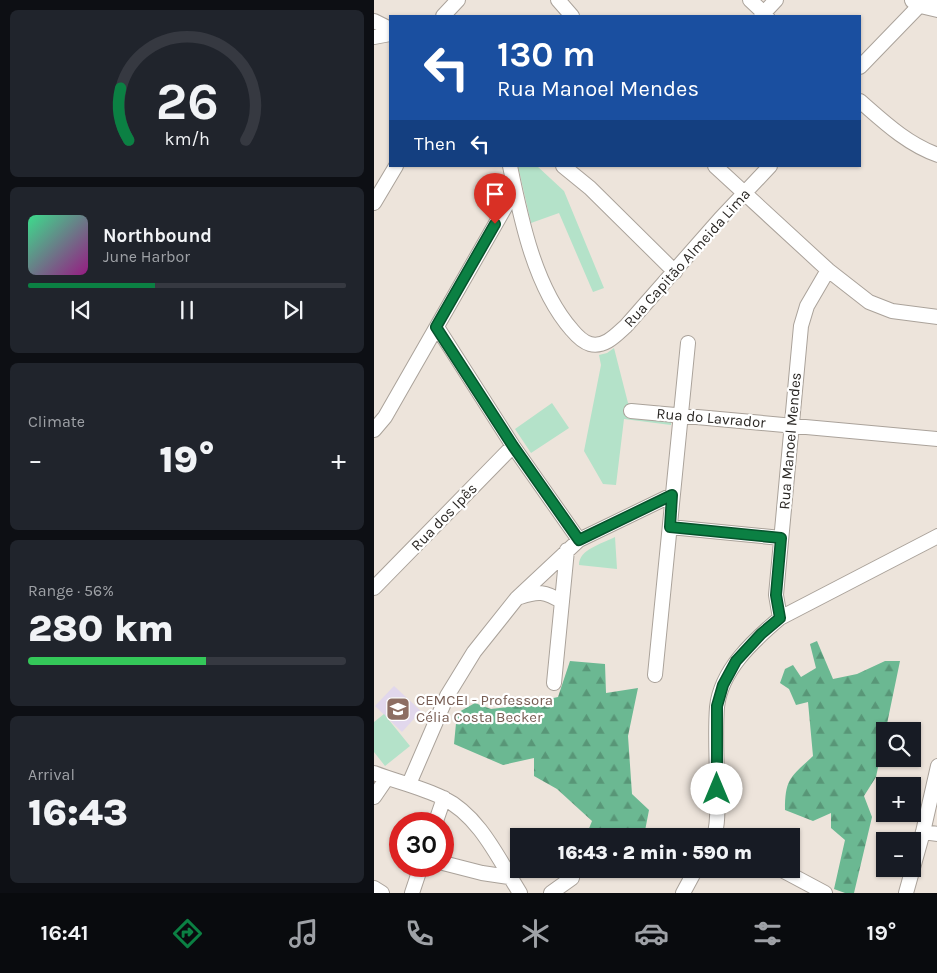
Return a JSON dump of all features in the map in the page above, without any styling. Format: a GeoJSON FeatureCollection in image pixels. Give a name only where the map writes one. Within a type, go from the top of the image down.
{"type":"FeatureCollection","features":[{"type":"Feature","properties":{"kind":"street"},"geometry":{"type":"LineString","coordinates":[[445,15],[458,0]]}},
{"type":"Feature","properties":{"kind":"street"},"geometry":{"type":"LineString","coordinates":[[558,0],[571,15]]}},
{"type":"Feature","properties":{"kind":"street"},"geometry":{"type":"LineString","coordinates":[[750,0],[764,15],[776,0]]}},
{"type":"Feature","properties":{"kind":"street"},"geometry":{"type":"LineString","coordinates":[[861,66],[924,4]]}},
{"type":"Feature","properties":{"kind":"street"},"geometry":{"type":"LineString","coordinates":[[374,21],[389,28]]}},
{"type":"Feature","properties":{"kind":"street"},"geometry":{"type":"LineString","coordinates":[[374,37],[389,34]]}},
{"type":"Feature","properties":{"kind":"street"},"geometry":{"type":"LineString","coordinates":[[861,102],[898,134],[922,150],[937,155]]}},
{"type":"Feature","properties":{"kind":"street"},"geometry":{"type":"LineString","coordinates":[[374,203],[395,167]]}},
{"type":"Feature","properties":{"kind":"street"},"geometry":{"type":"LineString","coordinates":[[374,430],[385,417],[515,190],[510,167]]}},
{"type":"Feature","properties":{"kind":"street"},"geometry":{"type":"LineString","coordinates":[[565,167],[590,188],[675,272]]}},
{"type":"Feature","properties":{"kind":"street"},"geometry":{"type":"LineString","coordinates":[[716,167],[828,270],[869,302],[892,311],[937,317]]}},
{"type":"Feature","properties":{"kind":"street","name":"Rua Capitão Almeida Lima"},"geometry":{"type":"LineString","coordinates":[[515,190],[533,257],[546,290],[562,319],[579,338],[590,344],[601,344],[614,338],[626,326],[720,219],[769,167]]}},
{"type":"Feature","properties":{"kind":"street","name":"Rua Manoel Mendes"},"geometry":{"type":"LineString","coordinates":[[780,618],[776,595],[801,326],[807,306],[828,270]]}},
{"type":"Feature","properties":{"kind":"street"},"geometry":{"type":"LineString","coordinates":[[436,327],[513,446],[579,540]]}},
{"type":"Feature","properties":{"kind":"street"},"geometry":{"type":"LineString","coordinates":[[655,675],[688,343]]}},
{"type":"Feature","properties":{"kind":"street","name":"Rua do Lavrador"},"geometry":{"type":"LineString","coordinates":[[631,411],[937,439]]}},
{"type":"Feature","properties":{"kind":"street","name":"Rua dos Ipês"},"geometry":{"type":"LineString","coordinates":[[374,588],[513,446]]}},
{"type":"Feature","properties":{"kind":"street"},"geometry":{"type":"LineString","coordinates":[[409,784],[447,696],[474,652],[517,598],[579,540],[672,495]]}},
{"type":"Feature","properties":{"kind":"street"},"geometry":{"type":"LineString","coordinates":[[670,527],[781,538]]}},
{"type":"Feature","properties":{"kind":"street"},"geometry":{"type":"LineString","coordinates":[[716,828],[717,706],[723,685],[736,661],[761,634],[780,618],[937,536]]}},
{"type":"Feature","properties":{"kind":"street"},"geometry":{"type":"LineString","coordinates":[[554,683],[567,550]]}},
{"type":"Feature","properties":{"kind":"street"},"geometry":{"type":"LineString","coordinates":[[517,598],[540,592],[551,595],[562,602]]}},
{"type":"Feature","properties":{"kind":"street"},"geometry":{"type":"LineString","coordinates":[[906,893],[937,771]]}},
{"type":"Feature","properties":{"kind":"street"},"geometry":{"type":"LineString","coordinates":[[374,797],[380,775],[444,798],[460,809],[478,827],[520,893]]}},
{"type":"Feature","properties":{"kind":"street"},"geometry":{"type":"LineString","coordinates":[[439,812],[444,798]]}},
{"type":"Feature","properties":{"kind":"street"},"geometry":{"type":"LineString","coordinates":[[923,832],[937,834]]}},
{"type":"Feature","properties":{"kind":"street"},"geometry":{"type":"LineString","coordinates":[[454,866],[482,873],[509,876]]}},
{"type":"Feature","properties":{"kind":"street"},"geometry":{"type":"LineString","coordinates":[[412,893],[417,877]]}},
{"type":"Feature","properties":{"kind":"street"},"geometry":{"type":"LineString","coordinates":[[551,893],[572,878]]}},
{"type":"Feature","properties":{"kind":"street"},"geometry":{"type":"LineString","coordinates":[[683,893],[691,878]]}},
{"type":"Feature","properties":{"kind":"street"},"geometry":{"type":"LineString","coordinates":[[797,878],[826,893]]}},
{"type":"Feature","properties":{"kind":"street"},"geometry":{"type":"LineString","coordinates":[[374,888],[382,893]]}},
{"type":"Feature","properties":{"kind":"shaded area","name":"CEMCEI - Professora Célia Costa Becker"},"geometry":{"type":"Polygon","coordinates":[[[394,686],[421,711],[402,732],[375,706],[394,686]]]}},
{"type":"Feature","properties":{"kind":"green space"},"geometry":{"type":"Polygon","coordinates":[[[518,167],[538,167],[564,191],[604,288],[593,292],[559,213],[531,223],[518,167]]]}},
{"type":"Feature","properties":{"kind":"green space"},"geometry":{"type":"Polygon","coordinates":[[[614,348],[628,403],[672,408],[671,425],[624,419],[616,485],[603,484],[584,451],[601,365],[599,355],[607,353],[614,348]]]}},
{"type":"Feature","properties":{"kind":"green space"},"geometry":{"type":"Polygon","coordinates":[[[552,403],[569,428],[531,453],[515,429],[552,403]]]}},
{"type":"Feature","properties":{"kind":"green space"},"geometry":{"type":"Polygon","coordinates":[[[615,537],[617,569],[579,565],[580,559],[587,551],[615,537]]]}},
{"type":"Feature","properties":{"kind":"green space"},"geometry":{"type":"Polygon","coordinates":[[[817,641],[833,679],[857,674],[885,661],[900,661],[887,722],[876,722],[876,767],[878,767],[876,777],[864,796],[872,817],[854,893],[845,893],[834,889],[845,840],[831,828],[831,813],[813,821],[785,810],[788,784],[794,774],[813,756],[808,702],[796,705],[789,689],[780,683],[785,669],[793,665],[801,677],[816,668],[810,644],[817,641]]]}},
{"type":"Feature","properties":{"kind":"green space"},"geometry":{"type":"Polygon","coordinates":[[[570,661],[605,664],[606,693],[638,688],[628,736],[632,794],[649,810],[646,828],[589,828],[592,821],[557,789],[534,776],[534,758],[503,765],[454,744],[457,713],[475,703],[491,709],[517,706],[558,697],[570,661]]]}},
{"type":"Feature","properties":{"kind":"green space"},"geometry":{"type":"Polygon","coordinates":[[[384,714],[410,746],[385,766],[374,752],[374,722],[384,714]]]}},
{"type":"Feature","properties":{"kind":"place","name":"CEMCEI - Professora Célia Costa Becker"},"geometry":{"type":"Point","coordinates":[398,709]}},
{"type":"Feature","properties":{"kind":"route"},"geometry":{"type":"LineString","coordinates":[[495,224],[436,327],[513,446],[579,540],[672,495],[670,527],[781,538],[776,595],[780,618],[761,634],[736,661],[723,685],[717,706],[717,789]]}}]}
